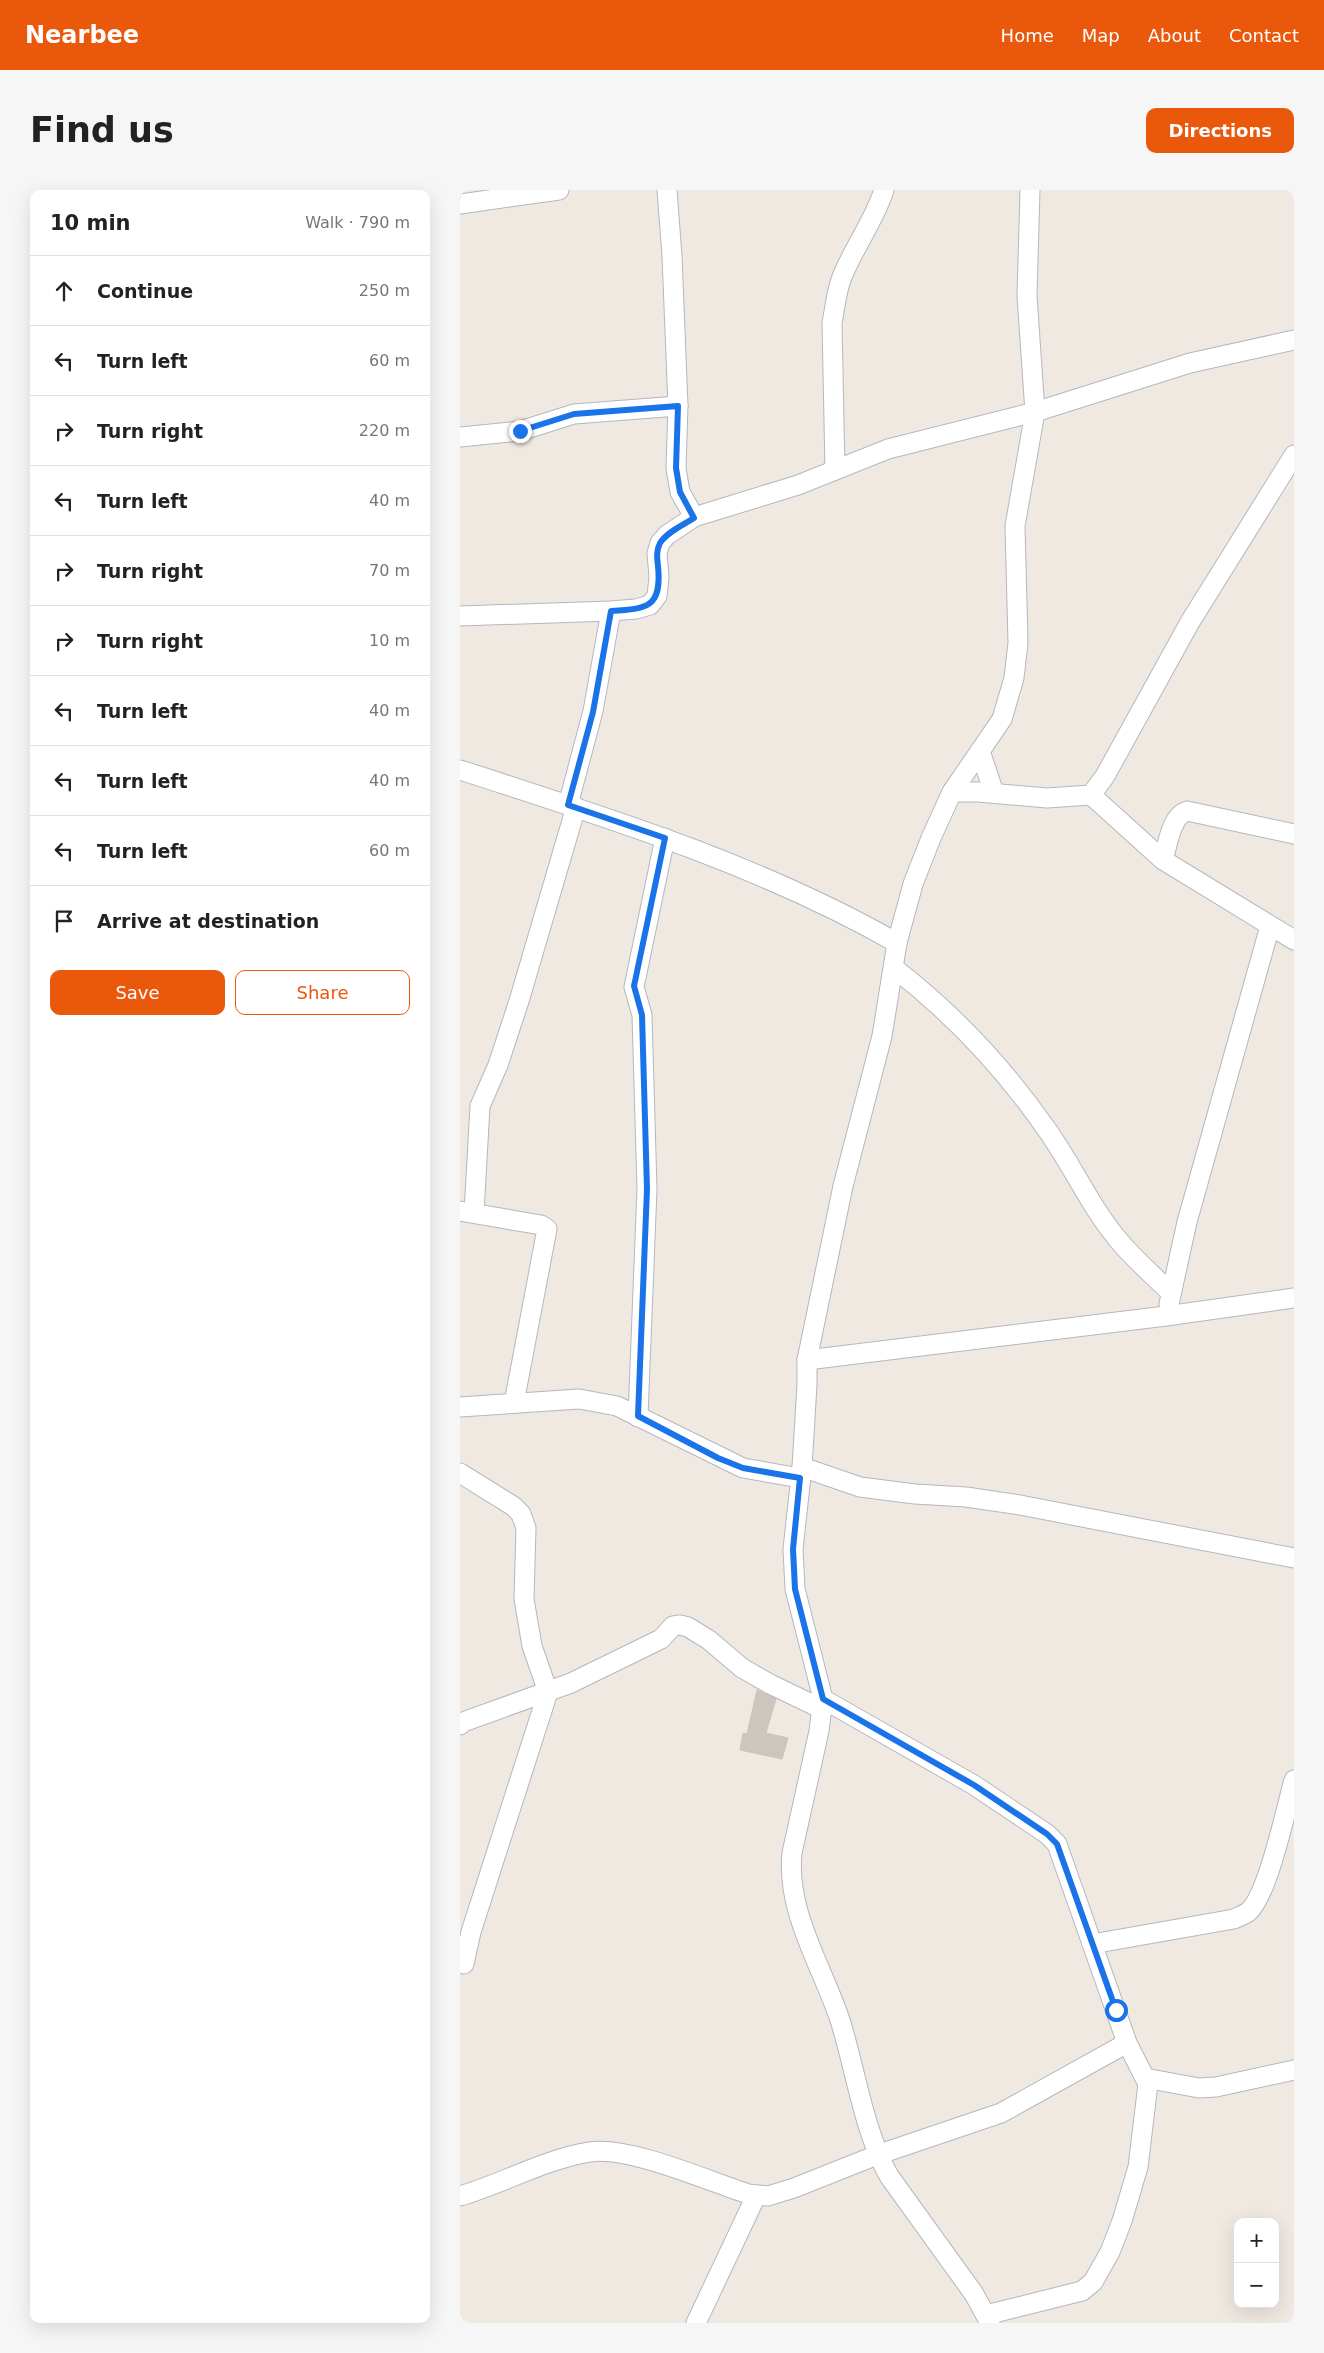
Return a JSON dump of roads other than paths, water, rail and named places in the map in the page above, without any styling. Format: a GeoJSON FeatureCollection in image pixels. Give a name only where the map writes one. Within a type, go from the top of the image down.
{"type":"FeatureCollection","features":[{"type":"Feature","properties":{"kind":"street"},"geometry":{"type":"LineString","coordinates":[[460,204],[559,190]]}},
{"type":"Feature","properties":{"kind":"street"},"geometry":{"type":"LineString","coordinates":[[667,190],[672,256],[678,406],[676,468],[680,492],[694,518]]}},
{"type":"Feature","properties":{"kind":"street"},"geometry":{"type":"LineString","coordinates":[[835,470],[832,323],[836,299],[842,278],[878,207],[884,190]]}},
{"type":"Feature","properties":{"kind":"street"},"geometry":{"type":"LineString","coordinates":[[460,1725],[463,1722],[571,1683],[661,1639],[673,1626],[688,1627],[709,1640],[742,1668],[770,1684],[823,1704],[974,1785],[1047,1834],[1057,1844],[1062,1854],[1127,2043],[1145,2078],[1148,2089],[1138,2167],[1122,2221],[1100,2274],[1082,2292],[988,2319],[974,2294],[889,2176],[878,2155],[839,2019],[808,1940],[790,1873],[792,1853],[820,1732],[823,1704],[795,1589],[793,1549],[801,1472],[807,1360],[843,1186],[882,1036],[894,968],[896,943],[922,860],[952,792],[1002,719],[1014,678],[1018,643],[1015,526],[1035,412],[1027,296],[1030,190]]}},
{"type":"Feature","properties":{"kind":"street"},"geometry":{"type":"LineString","coordinates":[[460,616],[611,611],[636,609],[650,605],[657,596],[659,577],[657,553],[660,543],[694,518],[798,485],[888,449],[1035,412],[1190,363],[1294,340]]}},
{"type":"Feature","properties":{"kind":"street"},"geometry":{"type":"LineString","coordinates":[[460,437],[520,431],[574,414],[678,406]]}},
{"type":"Feature","properties":{"kind":"street"},"geometry":{"type":"LineString","coordinates":[[1091,795],[1105,776],[1190,622],[1294,455]]}},
{"type":"Feature","properties":{"kind":"street"},"geometry":{"type":"LineString","coordinates":[[514,1403],[547,1229],[541,1225],[467,1212],[480,1106],[498,1065],[519,1001],[572,806],[593,712],[611,611]]}},
{"type":"Feature","properties":{"kind":"street"},"geometry":{"type":"LineString","coordinates":[[980,752],[994,793]]}},
{"type":"Feature","properties":{"kind":"street"},"geometry":{"type":"LineString","coordinates":[[460,770],[687,845],[837,912],[896,943]]}},
{"type":"Feature","properties":{"kind":"street"},"geometry":{"type":"LineString","coordinates":[[952,792],[994,793],[1047,798],[1091,795],[1164,860],[1294,940]]}},
{"type":"Feature","properties":{"kind":"street"},"geometry":{"type":"LineString","coordinates":[[1164,860],[1176,819],[1180,813],[1187,811],[1294,834]]}},
{"type":"Feature","properties":{"kind":"street"},"geometry":{"type":"LineString","coordinates":[[638,1416],[647,1189],[642,1015],[634,986],[665,838]]}},
{"type":"Feature","properties":{"kind":"street"},"geometry":{"type":"LineString","coordinates":[[1166,1316],[1188,1222],[1270,926]]}},
{"type":"Feature","properties":{"kind":"street"},"geometry":{"type":"LineString","coordinates":[[894,968],[927,994],[960,1024],[1023,1097],[1046,1128],[1120,1242],[1171,1293]]}},
{"type":"Feature","properties":{"kind":"street"},"geometry":{"type":"LineString","coordinates":[[807,1360],[1166,1316],[1294,1298]]}},
{"type":"Feature","properties":{"kind":"street"},"geometry":{"type":"LineString","coordinates":[[460,1406],[579,1398],[617,1406],[718,1458],[743,1468],[801,1472],[860,1487],[915,1494],[966,1497],[1020,1505],[1294,1558]]}},
{"type":"Feature","properties":{"kind":"street"},"geometry":{"type":"LineString","coordinates":[[460,1473],[514,1506],[521,1514],[526,1528],[524,1599],[532,1646],[548,1692],[471,1932],[464,1964]]}},
{"type":"Feature","properties":{"kind":"street"},"geometry":{"type":"LineString","coordinates":[[1092,1944],[1234,1918],[1247,1912],[1254,1904],[1264,1884],[1294,1780]]}},
{"type":"Feature","properties":{"kind":"street"},"geometry":{"type":"LineString","coordinates":[[460,2196],[488,2188],[552,2161],[592,2152],[628,2153],[756,2196],[768,2196],[1002,2112],[1127,2043]]}},
{"type":"Feature","properties":{"kind":"street"},"geometry":{"type":"LineString","coordinates":[[1145,2078],[1199,2088],[1216,2087],[1294,2070]]}},
{"type":"Feature","properties":{"kind":"street"},"geometry":{"type":"LineString","coordinates":[[696,2323],[756,2196]]}}]}
